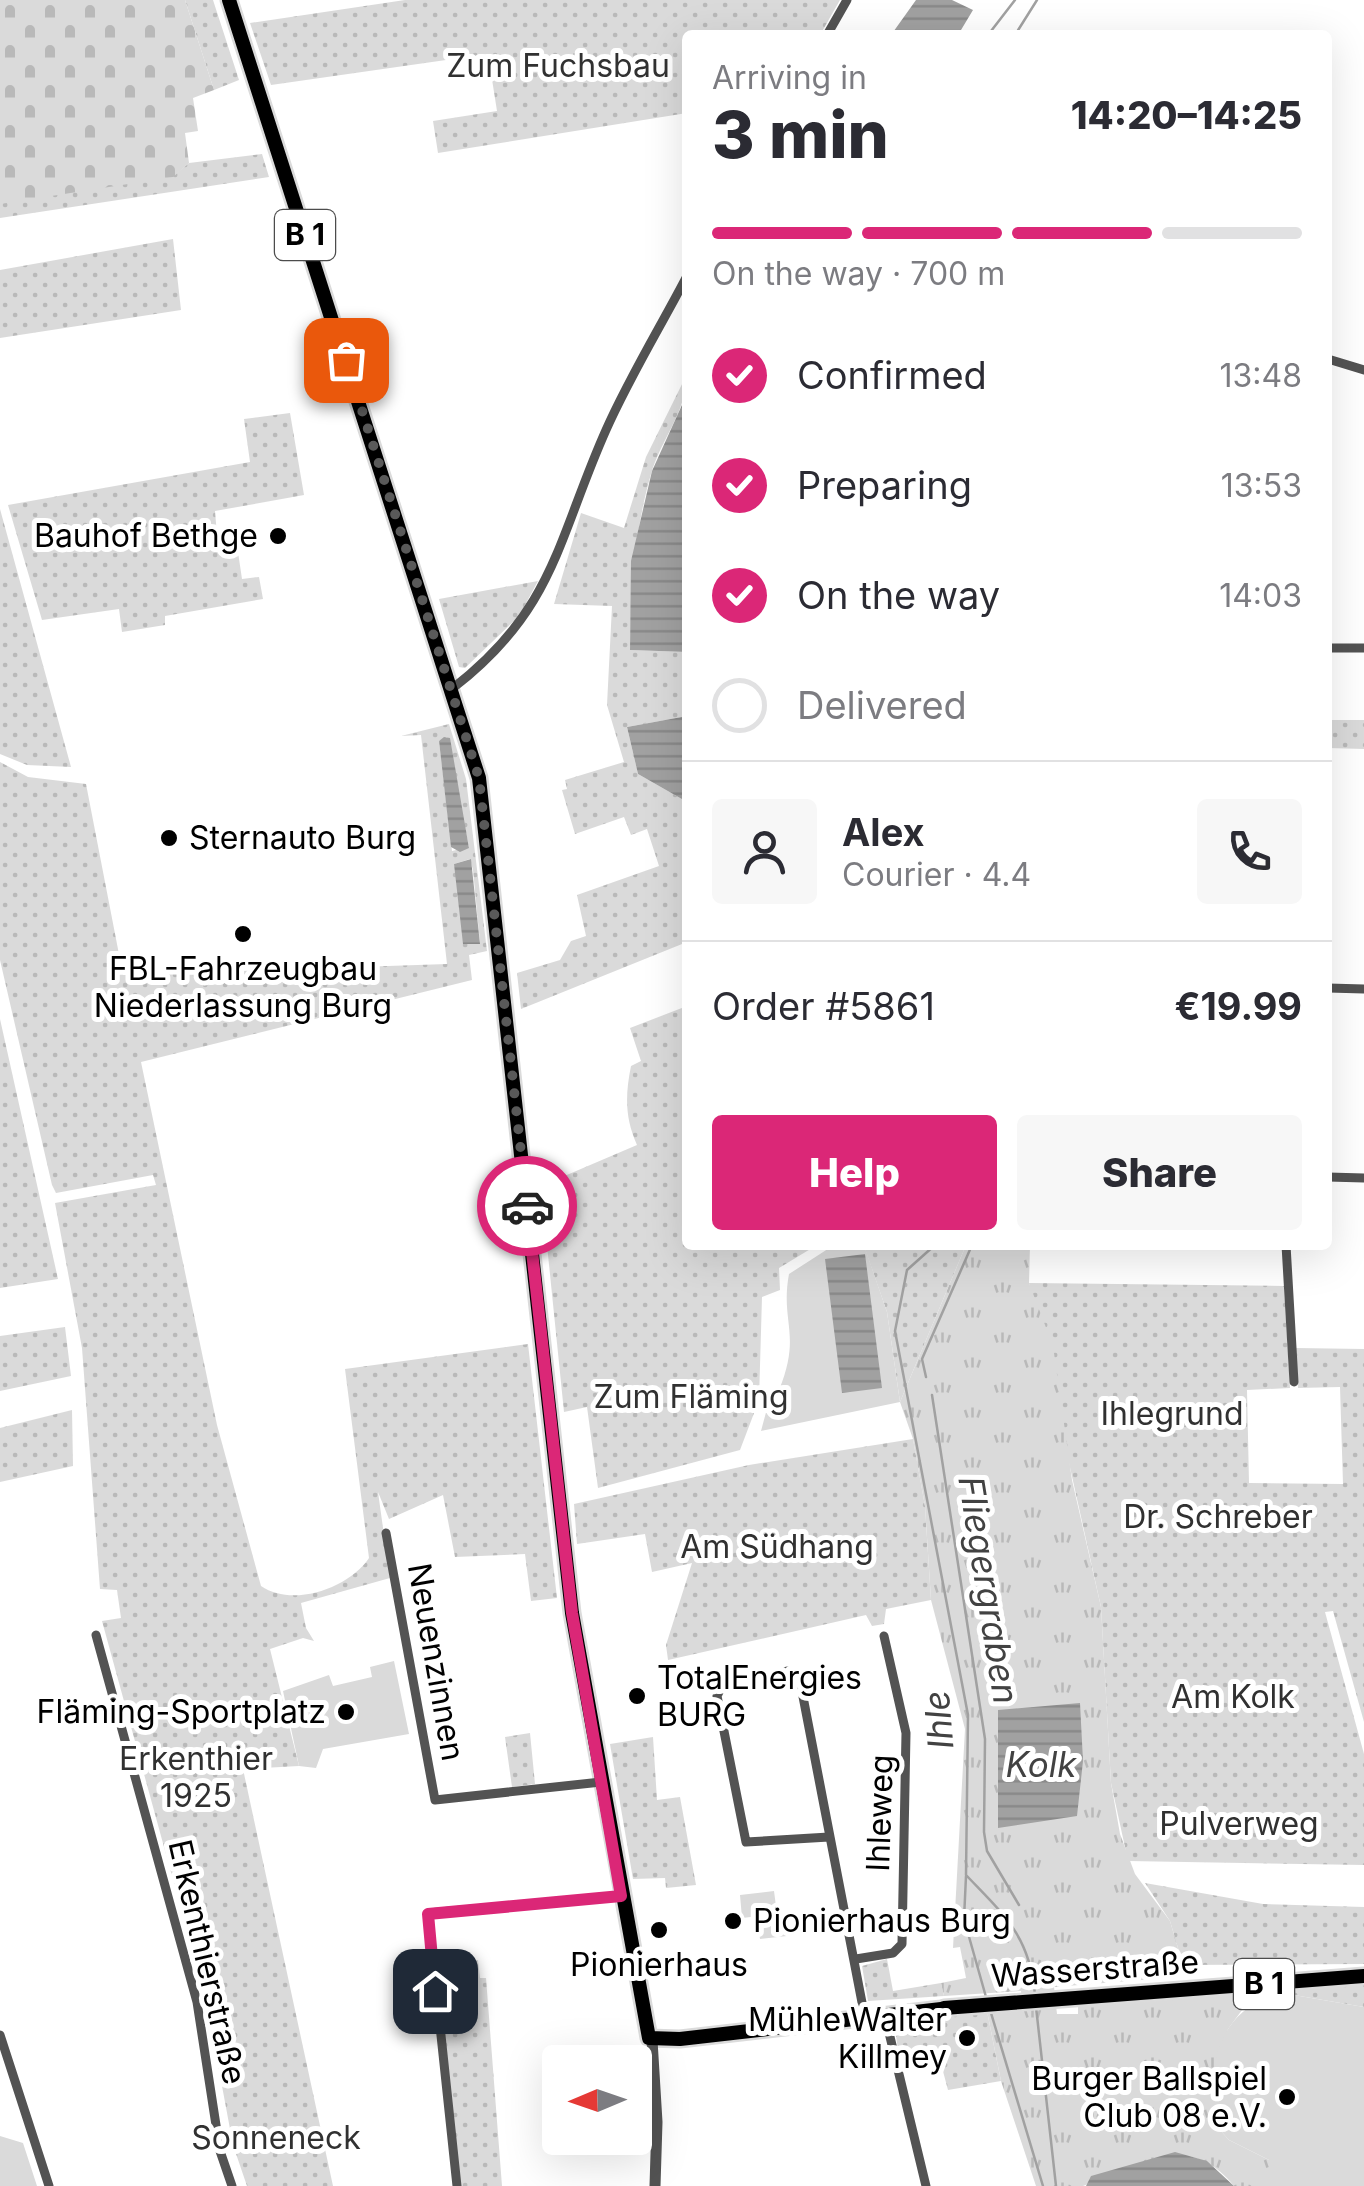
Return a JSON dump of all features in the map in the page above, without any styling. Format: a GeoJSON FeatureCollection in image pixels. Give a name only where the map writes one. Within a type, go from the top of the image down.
{"type":"FeatureCollection","features":[{"type":"Feature","properties":{"kind":"main road","name":"B 1"},"geometry":{"type":"LineString","coordinates":[[229,0],[453,688],[484,805],[565,1562],[621,1896],[652,2040]]}},
{"type":"Feature","properties":{"kind":"main road","name":"Wasserstraße"},"geometry":{"type":"LineString","coordinates":[[652,2040],[885,2016],[906,2008],[950,2008],[1364,1976]]}},
{"type":"Feature","properties":{"kind":"street"},"geometry":{"type":"LineString","coordinates":[[830,30],[847,0]]}},
{"type":"Feature","properties":{"kind":"street"},"geometry":{"type":"LineString","coordinates":[[453,688],[506,642],[534,605],[609,423],[682,285]]}},
{"type":"Feature","properties":{"kind":"street"},"geometry":{"type":"LineString","coordinates":[[1332,360],[1364,370]]}},
{"type":"Feature","properties":{"kind":"street"},"geometry":{"type":"LineString","coordinates":[[1332,648],[1364,648]]}},
{"type":"Feature","properties":{"kind":"street"},"geometry":{"type":"LineString","coordinates":[[1332,988],[1364,989]]}},
{"type":"Feature","properties":{"kind":"street"},"geometry":{"type":"LineString","coordinates":[[1332,1177],[1364,1178]]}},
{"type":"Feature","properties":{"kind":"street"},"geometry":{"type":"LineString","coordinates":[[1286,1250],[1294,1382]]}},
{"type":"Feature","properties":{"kind":"street","name":"Neuenzinnen"},"geometry":{"type":"LineString","coordinates":[[386,1533],[408,1633],[404,1646],[435,1800],[602,1782]]}},
{"type":"Feature","properties":{"kind":"street","name":"Erkenthierstraße"},"geometry":{"type":"LineString","coordinates":[[96,1635],[197,2002],[220,2151],[232,2186]]}},
{"type":"Feature","properties":{"kind":"street","name":"Ihleweg"},"geometry":{"type":"LineString","coordinates":[[856,1959],[893,1953],[902,1944],[906,1733],[884,1636]]}},
{"type":"Feature","properties":{"kind":"street"},"geometry":{"type":"LineString","coordinates":[[829,1837],[746,1842],[717,1696],[721,1688],[796,1672],[856,1959],[865,2018]]}},
{"type":"Feature","properties":{"kind":"street"},"geometry":{"type":"LineString","coordinates":[[457,2186],[427,1916],[621,1896]]}},
{"type":"Feature","properties":{"kind":"street"},"geometry":{"type":"LineString","coordinates":[[885,2016],[926,2186]]}},
{"type":"Feature","properties":{"kind":"street"},"geometry":{"type":"LineString","coordinates":[[0,2035],[49,2186]]}},
{"type":"Feature","properties":{"kind":"street"},"geometry":{"type":"LineString","coordinates":[[652,2040],[657,2122],[655,2186]]}},
{"type":"Feature","properties":{"kind":"green space"},"geometry":{"type":"Polygon","coordinates":[[[0,0],[185,0],[214,90],[193,98],[198,131],[185,133],[189,163],[173,177],[0,204],[0,0]]]}},
{"type":"Feature","properties":{"kind":"green space"},"geometry":{"type":"Polygon","coordinates":[[[185,0],[213,0],[239,80],[214,90],[185,0]]]}},
{"type":"Feature","properties":{"kind":"green space","name":"Zum Fuchsbau"},"geometry":{"type":"Polygon","coordinates":[[[405,0],[840,0],[823,30],[682,30],[682,114],[438,153],[433,121],[497,111],[488,54],[271,85],[250,23],[405,0]]]}},
{"type":"Feature","properties":{"kind":"green space"},"geometry":{"type":"Polygon","coordinates":[[[0,125],[173,176],[189,163],[262,154],[269,177],[0,218],[0,125]]]}},
{"type":"Feature","properties":{"kind":"green space"},"geometry":{"type":"Polygon","coordinates":[[[173,239],[181,310],[0,338],[0,270],[173,239]]]}},
{"type":"Feature","properties":{"kind":"green space"},"geometry":{"type":"Polygon","coordinates":[[[682,384],[682,403],[655,461],[645,496],[637,540],[630,650],[682,652],[682,717],[627,727],[638,774],[682,799],[682,944],[521,1009],[517,973],[560,960],[571,941],[586,936],[577,895],[659,866],[647,829],[631,835],[624,817],[575,834],[562,790],[567,789],[565,780],[624,762],[607,705],[612,606],[554,604],[581,513],[624,528],[646,457],[682,384]]]}},
{"type":"Feature","properties":{"kind":"green space"},"geometry":{"type":"Polygon","coordinates":[[[290,413],[304,495],[215,511],[217,535],[235,532],[242,579],[259,577],[263,599],[165,616],[165,625],[122,632],[119,609],[42,620],[8,505],[250,462],[244,419],[290,413]]]}},
{"type":"Feature","properties":{"kind":"green space"},"geometry":{"type":"Polygon","coordinates":[[[0,509],[71,767],[27,765],[0,754],[0,509]]]}},
{"type":"Feature","properties":{"kind":"green space"},"geometry":{"type":"Polygon","coordinates":[[[538,581],[519,616],[465,668],[459,667],[439,599],[538,581]]]}},
{"type":"Feature","properties":{"kind":"green space"},"geometry":{"type":"Polygon","coordinates":[[[1332,720],[1364,720],[1364,749],[1332,748],[1332,720]]]}},
{"type":"Feature","properties":{"kind":"green space"},"geometry":{"type":"Polygon","coordinates":[[[449,724],[466,779],[487,951],[469,955],[472,980],[141,1062],[217,1425],[261,1586],[289,1595],[320,1592],[348,1578],[369,1558],[345,1369],[528,1344],[557,1598],[531,1601],[525,1554],[455,1557],[443,1495],[389,1519],[378,1492],[390,1578],[301,1603],[306,1628],[314,1641],[303,1638],[270,1649],[299,1766],[243,1769],[333,2186],[247,2186],[233,2145],[206,2000],[102,1621],[121,1618],[117,1590],[100,1589],[82,1348],[55,1203],[156,1185],[153,1175],[56,1193],[52,1185],[0,960],[0,762],[28,777],[86,784],[123,975],[447,964],[421,735],[401,736],[449,724]],[[447,737],[439,741],[452,851],[469,847],[447,737]],[[470,859],[454,864],[480,943],[473,870],[470,859]]]}},
{"type":"Feature","properties":{"kind":"green space","name":"Zum Fläming"},"geometry":{"type":"Polygon","coordinates":[[[682,1008],[682,1250],[809,1250],[779,1268],[780,1290],[762,1297],[759,1400],[740,1450],[598,1488],[587,1407],[564,1412],[541,1186],[637,1145],[627,1097],[631,1066],[641,1061],[630,1028],[682,1008]]]}},
{"type":"Feature","properties":{"kind":"green space"},"geometry":{"type":"Polygon","coordinates":[[[0,1019],[58,1279],[0,1288],[0,1019]]]}},
{"type":"Feature","properties":{"kind":"green space"},"geometry":{"type":"Polygon","coordinates":[[[826,1250],[866,1250],[887,1312],[900,1402],[761,1431],[772,1390],[779,1390],[789,1355],[789,1274],[826,1250]]]}},
{"type":"Feature","properties":{"kind":"green space"},"geometry":{"type":"Polygon","coordinates":[[[865,1250],[964,1250],[900,1402],[887,1312],[865,1250]]]}},
{"type":"Feature","properties":{"kind":"green space"},"geometry":{"type":"Polygon","coordinates":[[[964,1250],[1030,1250],[1029,1283],[1053,1346],[1072,1480],[1101,1607],[1111,1783],[1120,1834],[1135,1874],[1170,1921],[1183,1965],[1179,1977],[1054,1987],[1057,2014],[1078,2014],[1078,2004],[1244,1991],[1245,2006],[1228,2029],[1210,2119],[1229,2140],[1269,2160],[1269,2186],[1234,2186],[1216,2168],[1179,2155],[1141,2163],[1083,2186],[1036,2186],[1001,2081],[987,2011],[1023,2010],[1021,1991],[944,1996],[941,1983],[966,1978],[960,1947],[953,1948],[965,1729],[931,1600],[925,1506],[913,1439],[900,1402],[964,1250]]]}},
{"type":"Feature","properties":{"kind":"green space"},"geometry":{"type":"Polygon","coordinates":[[[1029,1283],[1284,1286],[1290,1388],[1247,1390],[1249,1483],[1343,1484],[1340,1387],[1298,1388],[1296,1348],[1364,1349],[1364,1722],[1333,1611],[1325,1612],[1364,1754],[1364,1865],[1128,1861],[1111,1783],[1101,1607],[1029,1283]]]}},
{"type":"Feature","properties":{"kind":"green space"},"geometry":{"type":"Polygon","coordinates":[[[65,1327],[71,1376],[0,1391],[0,1336],[65,1327]]]}},
{"type":"Feature","properties":{"kind":"green space"},"geometry":{"type":"Polygon","coordinates":[[[72,1410],[73,1466],[0,1482],[0,1428],[72,1410]]]}},
{"type":"Feature","properties":{"kind":"green space","name":"Am Südhang"},"geometry":{"type":"Polygon","coordinates":[[[913,1439],[925,1506],[931,1600],[886,1609],[884,1624],[872,1626],[866,1615],[668,1660],[666,1645],[692,1563],[652,1572],[645,1534],[577,1544],[574,1504],[749,1465],[913,1439]]]}},
{"type":"Feature","properties":{"kind":"green space","name":"Fläming-Sportplatz"},"geometry":{"type":"Polygon","coordinates":[[[394,1661],[409,1734],[323,1749],[316,1768],[299,1766],[283,1691],[329,1675],[333,1686],[372,1677],[370,1667],[394,1661]]]}},
{"type":"Feature","properties":{"kind":"green space"},"geometry":{"type":"Polygon","coordinates":[[[530,1733],[535,1784],[512,1787],[505,1737],[530,1733]]]}},
{"type":"Feature","properties":{"kind":"green space"},"geometry":{"type":"Polygon","coordinates":[[[653,1737],[657,1800],[680,1797],[696,1885],[666,1888],[665,1878],[633,1879],[610,1744],[653,1737]]]}},
{"type":"Feature","properties":{"kind":"green space"},"geometry":{"type":"Polygon","coordinates":[[[1145,1883],[1263,1904],[1364,1907],[1364,1964],[1183,1965],[1170,1921],[1145,1883]]]}},
{"type":"Feature","properties":{"kind":"green space"},"geometry":{"type":"Polygon","coordinates":[[[774,1891],[777,1914],[742,1918],[740,1895],[774,1891]]]}},
{"type":"Feature","properties":{"kind":"green space"},"geometry":{"type":"Polygon","coordinates":[[[786,1922],[787,1936],[760,1939],[758,1925],[786,1922]]]}},
{"type":"Feature","properties":{"kind":"green space"},"geometry":{"type":"Polygon","coordinates":[[[887,1959],[893,1991],[941,1983],[944,1996],[868,2001],[862,1966],[887,1959]]]}},
{"type":"Feature","properties":{"kind":"green space"},"geometry":{"type":"Polygon","coordinates":[[[478,1960],[480,1978],[486,1978],[502,2186],[459,2186],[435,1964],[478,1960]]]}},
{"type":"Feature","properties":{"kind":"green space"},"geometry":{"type":"Polygon","coordinates":[[[1364,1981],[1364,2007],[1282,1993],[1245,2006],[1244,1991],[1364,1981]]]}},
{"type":"Feature","properties":{"kind":"green space","name":"Burger Ballspiel Club 08 e.V."},"geometry":{"type":"Polygon","coordinates":[[[1282,1993],[1364,2007],[1364,2186],[1269,2186],[1269,2160],[1229,2140],[1210,2119],[1213,2077],[1222,2040],[1243,2011],[1282,1993]]]}},
{"type":"Feature","properties":{"kind":"green space"},"geometry":{"type":"Polygon","coordinates":[[[987,2011],[1001,2081],[948,2090],[940,2060],[901,2070],[895,2029],[901,2023],[987,2011]]]}},
{"type":"Feature","properties":{"kind":"green space"},"geometry":{"type":"Polygon","coordinates":[[[0,2136],[23,2143],[37,2186],[0,2186],[0,2136]]]}},
{"type":"Feature","properties":{"kind":"water"},"geometry":{"type":"Polygon","coordinates":[[[916,0],[952,0],[973,10],[961,30],[895,30],[916,0]]]}},
{"type":"Feature","properties":{"kind":"water"},"geometry":{"type":"Polygon","coordinates":[[[682,405],[682,652],[630,650],[631,561],[652,471],[682,405]]]}},
{"type":"Feature","properties":{"kind":"water"},"geometry":{"type":"Polygon","coordinates":[[[682,717],[682,799],[638,774],[627,727],[682,717]]]}},
{"type":"Feature","properties":{"kind":"water"},"geometry":{"type":"Polygon","coordinates":[[[450,738],[469,848],[460,852],[451,847],[439,741],[450,738]]]}},
{"type":"Feature","properties":{"kind":"water"},"geometry":{"type":"Polygon","coordinates":[[[471,859],[480,944],[463,944],[454,864],[471,859]]]}},
{"type":"Feature","properties":{"kind":"water"},"geometry":{"type":"Polygon","coordinates":[[[865,1254],[882,1388],[842,1393],[825,1259],[865,1254]]]}},
{"type":"Feature","properties":{"kind":"water","name":"Kolk"},"geometry":{"type":"Polygon","coordinates":[[[1080,1703],[1083,1761],[1077,1816],[998,1828],[998,1710],[1080,1703]]]}},
{"type":"Feature","properties":{"kind":"water"},"geometry":{"type":"Polygon","coordinates":[[[1175,2152],[1207,2161],[1234,2186],[1086,2186],[1091,2176],[1175,2152]]]}},
{"type":"Feature","properties":{"kind":"waterway","name":"Ihle"},"geometry":{"type":"LineString","coordinates":[[992,30],[1015,0]]}},
{"type":"Feature","properties":{"kind":"waterway","name":"Fliegergraben"},"geometry":{"type":"LineString","coordinates":[[1018,30],[1037,0]]}},
{"type":"Feature","properties":{"kind":"waterway","name":"Ihle"},"geometry":{"type":"LineString","coordinates":[[929,1250],[907,1270],[895,1331],[968,1715],[966,1875],[1013,1928],[1027,1957],[1035,1995]]}},
{"type":"Feature","properties":{"kind":"waterway","name":"Fliegergraben"},"geometry":{"type":"LineString","coordinates":[[926,1377],[922,1359],[970,1250]]}},
{"type":"Feature","properties":{"kind":"waterway","name":"Fliegergraben"},"geometry":{"type":"LineString","coordinates":[[932,1395],[985,1739],[987,1851],[1019,1905]]}},
{"type":"Feature","properties":{"kind":"waterway"},"geometry":{"type":"LineString","coordinates":[[966,1876],[964,1919],[986,1997]]}},
{"type":"Feature","properties":{"kind":"waterway","name":"Ihle"},"geometry":{"type":"LineString","coordinates":[[1036,2007],[1056,2186]]}},
{"type":"Feature","properties":{"kind":"waterway"},"geometry":{"type":"LineString","coordinates":[[991,2013],[1043,2186]]}},
{"type":"Feature","properties":{"kind":"way so far"},"geometry":{"type":"LineString","coordinates":[[346,360],[479,778],[527,1206]]}},
{"type":"Feature","properties":{"kind":"place","name":"Bauhof Bethge"},"geometry":{"type":"Point","coordinates":[278,536]}},
{"type":"Feature","properties":{"kind":"place","name":"Sternauto Burg"},"geometry":{"type":"Point","coordinates":[169,838]}},
{"type":"Feature","properties":{"kind":"place","name":"FBL-Fahrzeugbau Niederlassung Burg"},"geometry":{"type":"Point","coordinates":[243,934]}},
{"type":"Feature","properties":{"kind":"place","name":"TotalEnergies BURG"},"geometry":{"type":"Point","coordinates":[637,1696]}},
{"type":"Feature","properties":{"kind":"place","name":"Fläming-Sportplatz"},"geometry":{"type":"Point","coordinates":[346,1712]}},
{"type":"Feature","properties":{"kind":"place","name":"Pionierhaus Burg"},"geometry":{"type":"Point","coordinates":[733,1921]}},
{"type":"Feature","properties":{"kind":"place","name":"Pionierhaus"},"geometry":{"type":"Point","coordinates":[659,1930]}},
{"type":"Feature","properties":{"kind":"place","name":"Mühle Walter Killmey"},"geometry":{"type":"Point","coordinates":[967,2038]}},
{"type":"Feature","properties":{"kind":"place","name":"Burger Ballspiel Club 08 e.V."},"geometry":{"type":"Point","coordinates":[1287,2097]}},
{"type":"Feature","properties":{"kind":"route"},"geometry":{"type":"LineString","coordinates":[[435,1991],[428,1914],[621,1896],[572,1613],[527,1206]]}},
{"type":"Feature","properties":{"kind":"park label","name":"Ihlegrund"},"geometry":{"type":"Point","coordinates":[1172,1414]}},
{"type":"Feature","properties":{"kind":"park label","name":"Dr. Schreber"},"geometry":{"type":"Point","coordinates":[1218,1517]}},
{"type":"Feature","properties":{"kind":"park label","name":"Am Kolk"},"geometry":{"type":"Point","coordinates":[1233,1697]}},
{"type":"Feature","properties":{"kind":"park label","name":"Erkenthier 1925"},"geometry":{"type":"Point","coordinates":[196,1778]}},
{"type":"Feature","properties":{"kind":"park label","name":"Pulverweg"},"geometry":{"type":"Point","coordinates":[1239,1824]}},
{"type":"Feature","properties":{"kind":"park label","name":"Sonneneck"},"geometry":{"type":"Point","coordinates":[276,2138]}}]}
